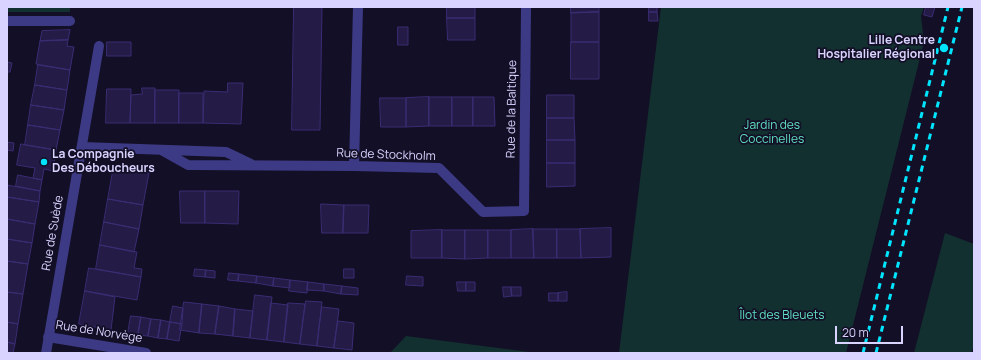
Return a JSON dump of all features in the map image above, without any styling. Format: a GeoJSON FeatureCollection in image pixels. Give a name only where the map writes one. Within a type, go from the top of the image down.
{"type":"FeatureCollection","features":[{"type":"Feature","properties":{"kind":"street"},"geometry":{"type":"LineString","coordinates":[[354,166],[358,7]]}},
{"type":"Feature","properties":{"kind":"street","name":"Rue de la Baltique"},"geometry":{"type":"LineString","coordinates":[[524,211],[526,7]]}},
{"type":"Feature","properties":{"kind":"street"},"geometry":{"type":"LineString","coordinates":[[7,21],[70,21]]}},
{"type":"Feature","properties":{"kind":"street","name":"Rue de Suède"},"geometry":{"type":"LineString","coordinates":[[46,353],[99,46]]}},
{"type":"Feature","properties":{"kind":"street","name":"Rue de Stockholm"},"geometry":{"type":"LineString","coordinates":[[82,147],[163,151],[188,165],[440,168],[483,212],[524,211]]}},
{"type":"Feature","properties":{"kind":"street","name":"Rue de Norvège"},"geometry":{"type":"LineString","coordinates":[[48,337],[146,353]]}},
{"type":"Feature","properties":{"kind":"green space"},"geometry":{"type":"Polygon","coordinates":[[[7,7],[70,7],[70,12],[7,12],[7,7]]]}},
{"type":"Feature","properties":{"kind":"green space","name":"Jardin des Coccinelles"},"geometry":{"type":"Polygon","coordinates":[[[661,7],[924,7],[921,16],[924,42],[846,353],[619,353],[661,7]]]}},
{"type":"Feature","properties":{"kind":"green space"},"geometry":{"type":"Polygon","coordinates":[[[945,233],[974,244],[974,346],[971,353],[914,353],[945,233]]]}},
{"type":"Feature","properties":{"kind":"green space"},"geometry":{"type":"Polygon","coordinates":[[[406,336],[537,353],[390,353],[406,336]]]}},
{"type":"Feature","properties":{"kind":"building"},"geometry":{"type":"Polygon","coordinates":[[[294,7],[322,7],[320,130],[292,130],[294,7]]]}},
{"type":"Feature","properties":{"kind":"building"},"geometry":{"type":"Polygon","coordinates":[[[447,7],[475,7],[475,18],[447,18],[447,7]]]}},
{"type":"Feature","properties":{"kind":"building"},"geometry":{"type":"Polygon","coordinates":[[[571,7],[599,7],[599,12],[571,13],[571,7]]]}},
{"type":"Feature","properties":{"kind":"building"},"geometry":{"type":"Polygon","coordinates":[[[649,7],[657,7],[657,12],[649,12],[649,7]]]}},
{"type":"Feature","properties":{"kind":"building"},"geometry":{"type":"Polygon","coordinates":[[[926,7],[935,7],[932,17],[924,15],[926,7]]]}},
{"type":"Feature","properties":{"kind":"building"},"geometry":{"type":"Polygon","coordinates":[[[599,12],[599,42],[571,42],[571,13],[599,12]]]}},
{"type":"Feature","properties":{"kind":"building"},"geometry":{"type":"Polygon","coordinates":[[[649,12],[657,12],[658,21],[649,21],[649,12]]]}},
{"type":"Feature","properties":{"kind":"building"},"geometry":{"type":"Polygon","coordinates":[[[447,18],[475,18],[475,40],[448,40],[447,18]]]}},
{"type":"Feature","properties":{"kind":"building"},"geometry":{"type":"Polygon","coordinates":[[[398,27],[408,27],[408,45],[398,45],[398,27]]]}},
{"type":"Feature","properties":{"kind":"building"},"geometry":{"type":"Polygon","coordinates":[[[70,30],[68,40],[40,41],[42,31],[70,30]]]}},
{"type":"Feature","properties":{"kind":"building"},"geometry":{"type":"Polygon","coordinates":[[[68,40],[67,46],[74,47],[70,70],[36,64],[40,41],[68,40]]]}},
{"type":"Feature","properties":{"kind":"building"},"geometry":{"type":"Polygon","coordinates":[[[107,42],[131,42],[131,56],[107,56],[107,42]]]}},
{"type":"Feature","properties":{"kind":"building"},"geometry":{"type":"Polygon","coordinates":[[[571,42],[599,42],[599,79],[571,79],[571,42]]]}},
{"type":"Feature","properties":{"kind":"building"},"geometry":{"type":"Polygon","coordinates":[[[7,62],[12,63],[10,72],[7,72],[7,62]]]}},
{"type":"Feature","properties":{"kind":"building"},"geometry":{"type":"Polygon","coordinates":[[[38,65],[70,70],[67,90],[35,85],[38,65]]]}},
{"type":"Feature","properties":{"kind":"building"},"geometry":{"type":"Polygon","coordinates":[[[228,83],[243,83],[241,124],[203,123],[204,91],[227,92],[228,83]]]}},
{"type":"Feature","properties":{"kind":"building"},"geometry":{"type":"Polygon","coordinates":[[[35,85],[67,90],[64,110],[31,105],[35,85]]]}},
{"type":"Feature","properties":{"kind":"building"},"geometry":{"type":"Polygon","coordinates":[[[142,88],[155,88],[155,123],[130,123],[131,95],[142,94],[142,88]]]}},
{"type":"Feature","properties":{"kind":"building"},"geometry":{"type":"Polygon","coordinates":[[[107,89],[131,89],[130,123],[106,123],[107,89]]]}},
{"type":"Feature","properties":{"kind":"building"},"geometry":{"type":"Polygon","coordinates":[[[155,90],[179,90],[179,123],[155,123],[155,90]]]}},
{"type":"Feature","properties":{"kind":"building"},"geometry":{"type":"Polygon","coordinates":[[[179,93],[203,93],[203,123],[179,123],[179,93]]]}},
{"type":"Feature","properties":{"kind":"building"},"geometry":{"type":"Polygon","coordinates":[[[547,95],[574,95],[574,118],[547,118],[547,95]]]}},
{"type":"Feature","properties":{"kind":"building"},"geometry":{"type":"Polygon","coordinates":[[[429,97],[452,97],[452,126],[429,126],[429,97]]]}},
{"type":"Feature","properties":{"kind":"building"},"geometry":{"type":"Polygon","coordinates":[[[429,97],[429,126],[406,127],[406,98],[429,97]]]}},
{"type":"Feature","properties":{"kind":"building"},"geometry":{"type":"Polygon","coordinates":[[[452,97],[473,97],[473,126],[452,126],[452,97]]]}},
{"type":"Feature","properties":{"kind":"building"},"geometry":{"type":"Polygon","coordinates":[[[473,97],[494,97],[495,126],[473,126],[473,97]]]}},
{"type":"Feature","properties":{"kind":"building"},"geometry":{"type":"Polygon","coordinates":[[[380,98],[406,98],[406,127],[381,127],[380,98]]]}},
{"type":"Feature","properties":{"kind":"building"},"geometry":{"type":"Polygon","coordinates":[[[31,105],[64,110],[60,130],[28,125],[31,105]]]}},
{"type":"Feature","properties":{"kind":"building"},"geometry":{"type":"Polygon","coordinates":[[[547,118],[574,118],[575,140],[547,140],[547,118]]]}},
{"type":"Feature","properties":{"kind":"building"},"geometry":{"type":"Polygon","coordinates":[[[28,125],[60,130],[56,150],[25,145],[28,125]]]}},
{"type":"Feature","properties":{"kind":"building"},"geometry":{"type":"Polygon","coordinates":[[[547,140],[575,140],[575,163],[547,163],[547,140]]]}},
{"type":"Feature","properties":{"kind":"building"},"geometry":{"type":"Polygon","coordinates":[[[7,142],[14,143],[13,151],[7,150],[7,142]]]}},
{"type":"Feature","properties":{"kind":"building"},"geometry":{"type":"Polygon","coordinates":[[[21,144],[56,150],[53,171],[44,169],[42,180],[33,178],[35,168],[17,165],[21,144]]]}},
{"type":"Feature","properties":{"kind":"building"},"geometry":{"type":"Polygon","coordinates":[[[547,163],[575,163],[575,186],[547,187],[547,163]]]}},
{"type":"Feature","properties":{"kind":"building"},"geometry":{"type":"Polygon","coordinates":[[[114,166],[149,173],[143,205],[108,199],[114,166]]]}},
{"type":"Feature","properties":{"kind":"building"},"geometry":{"type":"Polygon","coordinates":[[[18,175],[42,180],[40,191],[16,186],[18,175]]]}},
{"type":"Feature","properties":{"kind":"building"},"geometry":{"type":"Polygon","coordinates":[[[7,185],[40,191],[39,202],[7,197],[7,185]]]}},
{"type":"Feature","properties":{"kind":"building"},"geometry":{"type":"Polygon","coordinates":[[[180,191],[205,191],[205,223],[181,223],[180,191]]]}},
{"type":"Feature","properties":{"kind":"building"},"geometry":{"type":"Polygon","coordinates":[[[205,191],[239,191],[238,224],[205,223],[205,191]]]}},
{"type":"Feature","properties":{"kind":"building"},"geometry":{"type":"Polygon","coordinates":[[[7,197],[39,202],[35,224],[7,219],[7,197]]]}},
{"type":"Feature","properties":{"kind":"building"},"geometry":{"type":"Polygon","coordinates":[[[108,199],[143,205],[139,229],[104,222],[108,199]]]}},
{"type":"Feature","properties":{"kind":"building"},"geometry":{"type":"Polygon","coordinates":[[[321,204],[344,205],[343,233],[322,233],[321,204]]]}},
{"type":"Feature","properties":{"kind":"building"},"geometry":{"type":"Polygon","coordinates":[[[344,205],[369,205],[368,233],[343,233],[344,205]]]}},
{"type":"Feature","properties":{"kind":"building"},"geometry":{"type":"Polygon","coordinates":[[[7,219],[35,224],[32,243],[7,239],[7,219]]]}},
{"type":"Feature","properties":{"kind":"building"},"geometry":{"type":"Polygon","coordinates":[[[104,222],[139,229],[134,252],[100,245],[104,222]]]}},
{"type":"Feature","properties":{"kind":"building"},"geometry":{"type":"Polygon","coordinates":[[[611,228],[611,257],[581,258],[580,229],[611,228]]]}},
{"type":"Feature","properties":{"kind":"building"},"geometry":{"type":"Polygon","coordinates":[[[533,229],[534,258],[511,258],[511,230],[533,229]]]}},
{"type":"Feature","properties":{"kind":"building"},"geometry":{"type":"Polygon","coordinates":[[[533,229],[557,229],[557,258],[534,258],[533,229]]]}},
{"type":"Feature","properties":{"kind":"building"},"geometry":{"type":"Polygon","coordinates":[[[557,229],[580,229],[581,258],[557,258],[557,229]]]}},
{"type":"Feature","properties":{"kind":"building"},"geometry":{"type":"Polygon","coordinates":[[[442,230],[442,258],[411,258],[411,231],[442,230]]]}},
{"type":"Feature","properties":{"kind":"building"},"geometry":{"type":"Polygon","coordinates":[[[442,230],[465,230],[465,259],[442,258],[442,230]]]}},
{"type":"Feature","properties":{"kind":"building"},"geometry":{"type":"Polygon","coordinates":[[[465,230],[488,230],[488,258],[465,259],[465,230]]]}},
{"type":"Feature","properties":{"kind":"building"},"geometry":{"type":"Polygon","coordinates":[[[488,230],[511,230],[511,258],[488,258],[488,230]]]}},
{"type":"Feature","properties":{"kind":"building"},"geometry":{"type":"Polygon","coordinates":[[[7,239],[32,243],[28,264],[7,261],[7,239]]]}},
{"type":"Feature","properties":{"kind":"building"},"geometry":{"type":"Polygon","coordinates":[[[100,245],[137,252],[134,268],[142,269],[141,277],[96,269],[100,245]]]}},
{"type":"Feature","properties":{"kind":"building"},"geometry":{"type":"Polygon","coordinates":[[[7,261],[28,264],[23,294],[7,292],[7,261]]]}},
{"type":"Feature","properties":{"kind":"building"},"geometry":{"type":"Polygon","coordinates":[[[89,268],[141,277],[137,300],[85,291],[89,268]]]}},
{"type":"Feature","properties":{"kind":"building"},"geometry":{"type":"Polygon","coordinates":[[[195,269],[206,270],[205,277],[194,276],[195,269]]]}},
{"type":"Feature","properties":{"kind":"building"},"geometry":{"type":"Polygon","coordinates":[[[344,269],[354,269],[354,278],[344,278],[344,269]]]}},
{"type":"Feature","properties":{"kind":"building"},"geometry":{"type":"Polygon","coordinates":[[[206,270],[215,271],[215,278],[205,277],[206,270]]]}},
{"type":"Feature","properties":{"kind":"building"},"geometry":{"type":"Polygon","coordinates":[[[229,273],[239,274],[238,281],[228,280],[229,273]]]}},
{"type":"Feature","properties":{"kind":"building"},"geometry":{"type":"Polygon","coordinates":[[[239,274],[257,276],[256,283],[238,281],[239,274]]]}},
{"type":"Feature","properties":{"kind":"building"},"geometry":{"type":"Polygon","coordinates":[[[257,276],[274,278],[273,286],[256,283],[257,276]]]}},
{"type":"Feature","properties":{"kind":"building"},"geometry":{"type":"Polygon","coordinates":[[[407,276],[423,277],[423,286],[406,285],[407,276]]]}},
{"type":"Feature","properties":{"kind":"building"},"geometry":{"type":"Polygon","coordinates":[[[274,278],[290,280],[290,288],[273,286],[274,278]]]}},
{"type":"Feature","properties":{"kind":"building"},"geometry":{"type":"Polygon","coordinates":[[[290,280],[308,282],[307,293],[289,291],[290,280]]]}},
{"type":"Feature","properties":{"kind":"building"},"geometry":{"type":"Polygon","coordinates":[[[308,282],[324,284],[324,291],[307,290],[308,282]]]}},
{"type":"Feature","properties":{"kind":"building"},"geometry":{"type":"Polygon","coordinates":[[[457,282],[466,282],[466,291],[458,291],[457,282]]]}},
{"type":"Feature","properties":{"kind":"building"},"geometry":{"type":"Polygon","coordinates":[[[466,282],[475,282],[475,291],[466,291],[466,282]]]}},
{"type":"Feature","properties":{"kind":"building"},"geometry":{"type":"Polygon","coordinates":[[[324,284],[342,286],[341,294],[324,291],[324,284]]]}},
{"type":"Feature","properties":{"kind":"building"},"geometry":{"type":"Polygon","coordinates":[[[342,286],[358,288],[358,295],[341,294],[342,286]]]}},
{"type":"Feature","properties":{"kind":"building"},"geometry":{"type":"Polygon","coordinates":[[[503,287],[511,287],[512,296],[504,297],[503,287]]]}},
{"type":"Feature","properties":{"kind":"building"},"geometry":{"type":"Polygon","coordinates":[[[511,287],[521,287],[521,296],[512,296],[511,287]]]}},
{"type":"Feature","properties":{"kind":"building"},"geometry":{"type":"Polygon","coordinates":[[[85,291],[115,297],[111,330],[79,324],[85,291]]]}},
{"type":"Feature","properties":{"kind":"building"},"geometry":{"type":"Polygon","coordinates":[[[7,292],[23,294],[18,324],[7,322],[7,292]]]}},
{"type":"Feature","properties":{"kind":"building"},"geometry":{"type":"Polygon","coordinates":[[[567,292],[567,301],[558,301],[558,293],[567,292]]]}},
{"type":"Feature","properties":{"kind":"building"},"geometry":{"type":"Polygon","coordinates":[[[549,293],[558,293],[558,301],[549,301],[549,293]]]}},
{"type":"Feature","properties":{"kind":"building"},"geometry":{"type":"Polygon","coordinates":[[[255,295],[272,297],[267,340],[250,338],[255,295]]]}},
{"type":"Feature","properties":{"kind":"building"},"geometry":{"type":"Polygon","coordinates":[[[306,301],[322,302],[317,346],[300,344],[306,301]]]}},
{"type":"Feature","properties":{"kind":"building"},"geometry":{"type":"Polygon","coordinates":[[[184,302],[202,304],[199,333],[180,330],[184,302]]]}},
{"type":"Feature","properties":{"kind":"building"},"geometry":{"type":"Polygon","coordinates":[[[271,303],[288,305],[284,342],[267,340],[271,303]]]}},
{"type":"Feature","properties":{"kind":"building"},"geometry":{"type":"Polygon","coordinates":[[[288,303],[305,304],[300,344],[284,342],[288,303]]]}},
{"type":"Feature","properties":{"kind":"building"},"geometry":{"type":"Polygon","coordinates":[[[202,304],[219,306],[215,334],[199,333],[202,304]]]}},
{"type":"Feature","properties":{"kind":"building"},"geometry":{"type":"Polygon","coordinates":[[[173,306],[183,308],[182,324],[170,322],[173,306]]]}},
{"type":"Feature","properties":{"kind":"building"},"geometry":{"type":"Polygon","coordinates":[[[219,306],[235,309],[233,336],[215,334],[219,306]]]}},
{"type":"Feature","properties":{"kind":"building"},"geometry":{"type":"Polygon","coordinates":[[[322,307],[339,309],[334,348],[317,346],[322,307]]]}},
{"type":"Feature","properties":{"kind":"building"},"geometry":{"type":"Polygon","coordinates":[[[235,309],[253,311],[250,338],[233,336],[235,309]]]}},
{"type":"Feature","properties":{"kind":"building"},"geometry":{"type":"Polygon","coordinates":[[[131,316],[141,317],[138,335],[128,333],[131,316]]]}},
{"type":"Feature","properties":{"kind":"building"},"geometry":{"type":"Polygon","coordinates":[[[141,317],[151,319],[148,336],[138,335],[141,317]]]}},
{"type":"Feature","properties":{"kind":"building"},"geometry":{"type":"Polygon","coordinates":[[[151,319],[161,320],[158,338],[148,336],[151,319]]]}},
{"type":"Feature","properties":{"kind":"building"},"geometry":{"type":"Polygon","coordinates":[[[161,320],[170,322],[167,339],[158,338],[161,320]]]}},
{"type":"Feature","properties":{"kind":"building"},"geometry":{"type":"Polygon","coordinates":[[[338,321],[354,323],[352,350],[334,348],[338,321]]]}},
{"type":"Feature","properties":{"kind":"building"},"geometry":{"type":"Polygon","coordinates":[[[7,322],[18,324],[15,344],[7,342],[7,322]]]}},
{"type":"Feature","properties":{"kind":"building"},"geometry":{"type":"Polygon","coordinates":[[[170,322],[182,324],[179,341],[167,339],[170,322]]]}},
{"type":"Feature","properties":{"kind":"building"},"geometry":{"type":"Polygon","coordinates":[[[7,342],[15,344],[13,353],[7,353],[7,342]]]}},
{"type":"Feature","properties":{"kind":"railway"},"geometry":{"type":"LineString","coordinates":[[863,353],[948,7]]}},
{"type":"Feature","properties":{"kind":"railway"},"geometry":{"type":"LineString","coordinates":[[876,353],[962,7]]}},
{"type":"Feature","properties":{"kind":"place","name":"Lille Centre Hospitalier Régional"},"geometry":{"type":"Point","coordinates":[944,48]}},
{"type":"Feature","properties":{"kind":"place","name":"La Compagnie Des Déboucheurs"},"geometry":{"type":"Point","coordinates":[44,162]}},
{"type":"Feature","properties":{"kind":"park label","name":"Îlot des Bleuets"},"geometry":{"type":"Point","coordinates":[782,316]}}]}
